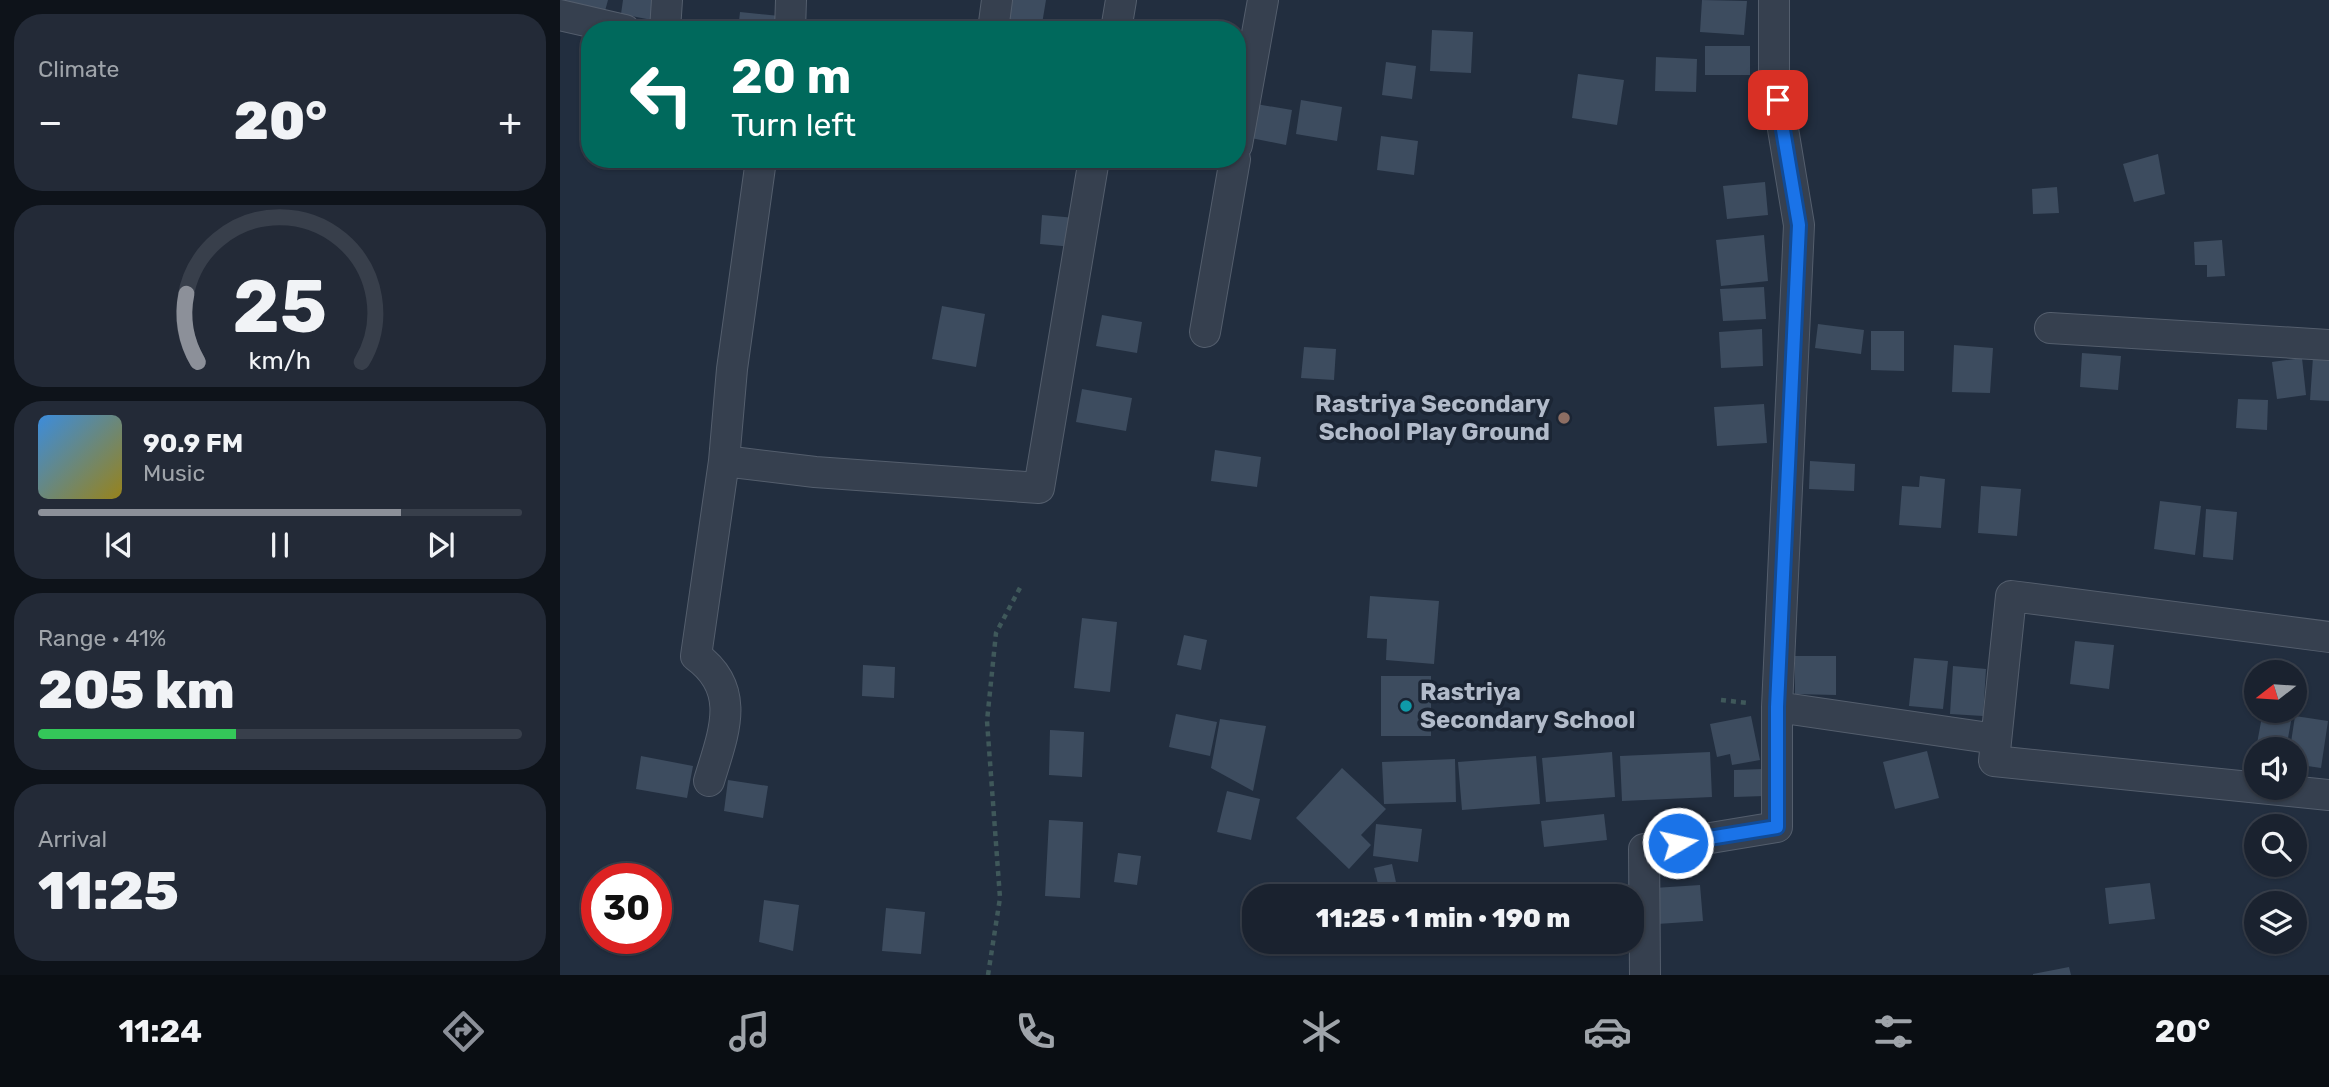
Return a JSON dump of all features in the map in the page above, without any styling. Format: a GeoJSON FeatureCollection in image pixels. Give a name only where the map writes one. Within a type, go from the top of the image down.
{"type":"FeatureCollection","features":[{"type":"Feature","properties":{"kind":"street"},"geometry":{"type":"LineString","coordinates":[[666,21],[667,0]]}},
{"type":"Feature","properties":{"kind":"street"},"geometry":{"type":"LineString","coordinates":[[790,21],[791,0]]}},
{"type":"Feature","properties":{"kind":"street"},"geometry":{"type":"LineString","coordinates":[[994,21],[997,0]]}},
{"type":"Feature","properties":{"kind":"street"},"geometry":{"type":"LineString","coordinates":[[1118,21],[1121,0]]}},
{"type":"Feature","properties":{"kind":"street"},"geometry":{"type":"LineString","coordinates":[[1246,95],[1263,0]]}},
{"type":"Feature","properties":{"kind":"street"},"geometry":{"type":"LineString","coordinates":[[1644,975],[1644,849],[1777,827],[1777,707],[1799,225],[1774,75],[1774,0]]}},
{"type":"Feature","properties":{"kind":"street"},"geometry":{"type":"LineString","coordinates":[[560,15],[586,21]]}},
{"type":"Feature","properties":{"kind":"street"},"geometry":{"type":"LineString","coordinates":[[709,781],[719,748],[727,700],[713,669],[696,656],[724,461],[732,369],[760,168]]}},
{"type":"Feature","properties":{"kind":"street"},"geometry":{"type":"LineString","coordinates":[[724,461],[815,472],[1039,488],[1092,168]]}},
{"type":"Feature","properties":{"kind":"street"},"geometry":{"type":"LineString","coordinates":[[1205,332],[1233,168]]}},
{"type":"Feature","properties":{"kind":"street"},"geometry":{"type":"LineString","coordinates":[[2050,328],[2329,345]]}},
{"type":"Feature","properties":{"kind":"street"},"geometry":{"type":"LineString","coordinates":[[2329,638],[2011,596],[1994,761],[2329,795]]}},
{"type":"Feature","properties":{"kind":"street"},"geometry":{"type":"LineString","coordinates":[[1777,707],[1996,739]]}},
{"type":"Feature","properties":{"kind":"path"},"geometry":{"type":"LineString","coordinates":[[988,975],[1000,898],[987,721],[996,633],[1022,584]]}},
{"type":"Feature","properties":{"kind":"building"},"geometry":{"type":"Polygon","coordinates":[[[565,0],[608,0],[605,11],[565,0]]]}},
{"type":"Feature","properties":{"kind":"building"},"geometry":{"type":"Polygon","coordinates":[[[623,0],[656,0],[652,20],[621,14],[623,0]]]}},
{"type":"Feature","properties":{"kind":"building"},"geometry":{"type":"Polygon","coordinates":[[[1001,0],[1046,0],[1042,21],[1003,21],[1001,0]]]}},
{"type":"Feature","properties":{"kind":"building"},"geometry":{"type":"Polygon","coordinates":[[[1702,0],[1747,1],[1744,35],[1700,32],[1702,0]]]}},
{"type":"Feature","properties":{"kind":"building"},"geometry":{"type":"Polygon","coordinates":[[[740,12],[780,16],[780,21],[739,21],[740,12]]]}},
{"type":"Feature","properties":{"kind":"building"},"geometry":{"type":"Polygon","coordinates":[[[1432,30],[1473,32],[1471,73],[1430,71],[1432,30]]]}},
{"type":"Feature","properties":{"kind":"building"},"geometry":{"type":"Polygon","coordinates":[[[1705,46],[1750,46],[1750,75],[1705,75],[1705,46]]]}},
{"type":"Feature","properties":{"kind":"building"},"geometry":{"type":"Polygon","coordinates":[[[1656,57],[1697,59],[1696,92],[1655,91],[1656,57]]]}},
{"type":"Feature","properties":{"kind":"building"},"geometry":{"type":"Polygon","coordinates":[[[1386,62],[1416,66],[1412,99],[1382,95],[1386,62]]]}},
{"type":"Feature","properties":{"kind":"building"},"geometry":{"type":"Polygon","coordinates":[[[1578,74],[1624,80],[1617,125],[1572,118],[1578,74]]]}},
{"type":"Feature","properties":{"kind":"building"},"geometry":{"type":"Polygon","coordinates":[[[1301,100],[1342,107],[1337,141],[1296,134],[1301,100]]]}},
{"type":"Feature","properties":{"kind":"building"},"geometry":{"type":"Polygon","coordinates":[[[1256,104],[1292,110],[1286,145],[1251,138],[1256,104]]]}},
{"type":"Feature","properties":{"kind":"building"},"geometry":{"type":"Polygon","coordinates":[[[1381,136],[1418,141],[1414,175],[1377,170],[1381,136]]]}},
{"type":"Feature","properties":{"kind":"building"},"geometry":{"type":"Polygon","coordinates":[[[2158,154],[2165,194],[2134,202],[2123,164],[2158,154]]]}},
{"type":"Feature","properties":{"kind":"building"},"geometry":{"type":"Polygon","coordinates":[[[1765,182],[1768,215],[1727,219],[1723,186],[1765,182]]]}},
{"type":"Feature","properties":{"kind":"building"},"geometry":{"type":"Polygon","coordinates":[[[2057,187],[2059,213],[2033,214],[2032,189],[2057,187]]]}},
{"type":"Feature","properties":{"kind":"building"},"geometry":{"type":"Polygon","coordinates":[[[1042,215],[1076,218],[1073,247],[1040,244],[1042,215]]]}},
{"type":"Feature","properties":{"kind":"building"},"geometry":{"type":"Polygon","coordinates":[[[1764,235],[1768,281],[1721,286],[1716,240],[1764,235]]]}},
{"type":"Feature","properties":{"kind":"building"},"geometry":{"type":"Polygon","coordinates":[[[2222,240],[2225,276],[2207,277],[2207,265],[2195,265],[2194,242],[2222,240]]]}},
{"type":"Feature","properties":{"kind":"building"},"geometry":{"type":"Polygon","coordinates":[[[1764,287],[1766,319],[1723,321],[1720,289],[1764,287]]]}},
{"type":"Feature","properties":{"kind":"building"},"geometry":{"type":"Polygon","coordinates":[[[942,306],[985,314],[976,367],[932,359],[942,306]]]}},
{"type":"Feature","properties":{"kind":"building"},"geometry":{"type":"Polygon","coordinates":[[[1102,315],[1142,322],[1137,353],[1096,346],[1102,315]]]}},
{"type":"Feature","properties":{"kind":"building"},"geometry":{"type":"Polygon","coordinates":[[[1818,324],[1864,330],[1861,354],[1815,348],[1818,324]]]}},
{"type":"Feature","properties":{"kind":"building"},"geometry":{"type":"Polygon","coordinates":[[[1762,329],[1763,366],[1721,368],[1719,332],[1762,329]]]}},
{"type":"Feature","properties":{"kind":"building"},"geometry":{"type":"Polygon","coordinates":[[[1871,331],[1904,331],[1904,371],[1871,370],[1871,331]]]}},
{"type":"Feature","properties":{"kind":"building"},"geometry":{"type":"Polygon","coordinates":[[[1954,345],[1993,348],[1990,393],[1952,392],[1954,345]]]}},
{"type":"Feature","properties":{"kind":"building"},"geometry":{"type":"Polygon","coordinates":[[[1304,347],[1336,349],[1334,380],[1301,378],[1304,347]]]}},
{"type":"Feature","properties":{"kind":"building"},"geometry":{"type":"Polygon","coordinates":[[[2082,353],[2121,356],[2118,390],[2080,387],[2082,353]]]}},
{"type":"Feature","properties":{"kind":"building"},"geometry":{"type":"Polygon","coordinates":[[[2313,357],[2329,358],[2329,401],[2310,400],[2313,357]]]}},
{"type":"Feature","properties":{"kind":"building"},"geometry":{"type":"Polygon","coordinates":[[[2302,358],[2306,395],[2277,399],[2272,362],[2302,358]]]}},
{"type":"Feature","properties":{"kind":"building"},"geometry":{"type":"Polygon","coordinates":[[[1082,389],[1132,398],[1126,431],[1076,422],[1082,389]]]}},
{"type":"Feature","properties":{"kind":"building"},"geometry":{"type":"Polygon","coordinates":[[[2238,399],[2268,400],[2267,430],[2236,428],[2238,399]]]}},
{"type":"Feature","properties":{"kind":"building"},"geometry":{"type":"Polygon","coordinates":[[[1764,404],[1767,443],[1717,446],[1714,407],[1764,404]]]}},
{"type":"Feature","properties":{"kind":"building"},"geometry":{"type":"Polygon","coordinates":[[[1215,450],[1261,457],[1257,487],[1211,481],[1215,450]]]}},
{"type":"Feature","properties":{"kind":"building"},"geometry":{"type":"Polygon","coordinates":[[[1810,461],[1855,464],[1854,491],[1809,489],[1810,461]]]}},
{"type":"Feature","properties":{"kind":"building"},"geometry":{"type":"Polygon","coordinates":[[[1920,476],[1945,479],[1941,528],[1899,525],[1902,486],[1919,487],[1920,476]]]}},
{"type":"Feature","properties":{"kind":"building"},"geometry":{"type":"Polygon","coordinates":[[[1981,486],[2021,489],[2017,536],[1978,533],[1981,486]]]}},
{"type":"Feature","properties":{"kind":"building"},"geometry":{"type":"Polygon","coordinates":[[[2160,501],[2201,506],[2195,555],[2154,549],[2160,501]]]}},
{"type":"Feature","properties":{"kind":"building"},"geometry":{"type":"Polygon","coordinates":[[[2206,509],[2237,512],[2233,560],[2203,557],[2206,509]]]}},
{"type":"Feature","properties":{"kind":"building"},"geometry":{"type":"Polygon","coordinates":[[[1370,596],[1439,601],[1434,664],[1386,660],[1387,639],[1367,638],[1370,596]]]}},
{"type":"Feature","properties":{"kind":"building"},"geometry":{"type":"Polygon","coordinates":[[[1082,618],[1117,622],[1110,692],[1074,688],[1082,618]]]}},
{"type":"Feature","properties":{"kind":"building"},"geometry":{"type":"Polygon","coordinates":[[[1184,635],[1207,640],[1201,670],[1177,665],[1184,635]]]}},
{"type":"Feature","properties":{"kind":"building"},"geometry":{"type":"Polygon","coordinates":[[[2075,641],[2114,645],[2109,689],[2070,684],[2075,641]]]}},
{"type":"Feature","properties":{"kind":"building"},"geometry":{"type":"Polygon","coordinates":[[[1795,656],[1836,656],[1836,695],[1795,694],[1795,656]]]}},
{"type":"Feature","properties":{"kind":"building"},"geometry":{"type":"Polygon","coordinates":[[[1914,658],[1948,661],[1943,709],[1909,706],[1914,658]]]}},
{"type":"Feature","properties":{"kind":"building"},"geometry":{"type":"Polygon","coordinates":[[[863,665],[895,667],[894,698],[862,696],[863,665]]]}},
{"type":"Feature","properties":{"kind":"building"},"geometry":{"type":"Polygon","coordinates":[[[1953,666],[1986,669],[1983,716],[1950,714],[1953,666]]]}},
{"type":"Feature","properties":{"kind":"building","name":"Rastriya Secondary School"},"geometry":{"type":"Polygon","coordinates":[[[1381,676],[1431,676],[1431,736],[1381,736],[1381,676]]]}},
{"type":"Feature","properties":{"kind":"building"},"geometry":{"type":"Polygon","coordinates":[[[1176,714],[1217,722],[1210,756],[1169,747],[1176,714]]]}},
{"type":"Feature","properties":{"kind":"building"},"geometry":{"type":"Polygon","coordinates":[[[1751,716],[1760,760],[1732,765],[1730,754],[1717,757],[1710,724],[1751,716]]]}},
{"type":"Feature","properties":{"kind":"building"},"geometry":{"type":"Polygon","coordinates":[[[2307,718],[2328,721],[2321,768],[2307,766],[2307,737],[2292,737],[2294,723],[2307,723],[2307,718]]]}},
{"type":"Feature","properties":{"kind":"building"},"geometry":{"type":"Polygon","coordinates":[[[1220,719],[1266,726],[1253,791],[1211,768],[1220,719]]]}},
{"type":"Feature","properties":{"kind":"building"},"geometry":{"type":"Polygon","coordinates":[[[2261,723],[2291,723],[2288,737],[2258,737],[2261,723]]]}},
{"type":"Feature","properties":{"kind":"building"},"geometry":{"type":"Polygon","coordinates":[[[1050,730],[1084,732],[1082,777],[1049,775],[1050,730]]]}},
{"type":"Feature","properties":{"kind":"building"},"geometry":{"type":"Polygon","coordinates":[[[1927,751],[1939,798],[1895,809],[1883,762],[1927,751]]]}},
{"type":"Feature","properties":{"kind":"building"},"geometry":{"type":"Polygon","coordinates":[[[1612,752],[1615,797],[1546,802],[1542,758],[1612,752]]]}},
{"type":"Feature","properties":{"kind":"building"},"geometry":{"type":"Polygon","coordinates":[[[1710,752],[1712,797],[1622,801],[1620,756],[1710,752]]]}},
{"type":"Feature","properties":{"kind":"building"},"geometry":{"type":"Polygon","coordinates":[[[641,756],[693,766],[687,798],[636,789],[641,756]]]}},
{"type":"Feature","properties":{"kind":"building"},"geometry":{"type":"Polygon","coordinates":[[[1536,756],[1540,804],[1462,810],[1458,762],[1536,756]]]}},
{"type":"Feature","properties":{"kind":"building"},"geometry":{"type":"Polygon","coordinates":[[[1455,759],[1456,802],[1384,804],[1382,762],[1455,759]]]}},
{"type":"Feature","properties":{"kind":"building"},"geometry":{"type":"Polygon","coordinates":[[[1342,768],[1386,809],[1361,835],[1371,845],[1349,869],[1296,818],[1342,768]]]}},
{"type":"Feature","properties":{"kind":"building"},"geometry":{"type":"Polygon","coordinates":[[[1765,769],[1765,796],[1734,797],[1734,770],[1765,769]]]}},
{"type":"Feature","properties":{"kind":"building"},"geometry":{"type":"Polygon","coordinates":[[[728,780],[768,786],[763,818],[724,811],[728,780]]]}},
{"type":"Feature","properties":{"kind":"building"},"geometry":{"type":"Polygon","coordinates":[[[1227,791],[1260,799],[1251,840],[1217,832],[1227,791]]]}},
{"type":"Feature","properties":{"kind":"building"},"geometry":{"type":"Polygon","coordinates":[[[1604,814],[1607,840],[1544,847],[1541,821],[1604,814]]]}},
{"type":"Feature","properties":{"kind":"building"},"geometry":{"type":"Polygon","coordinates":[[[1049,820],[1083,822],[1080,898],[1045,896],[1049,820]]]}},
{"type":"Feature","properties":{"kind":"building"},"geometry":{"type":"Polygon","coordinates":[[[1376,824],[1422,829],[1418,862],[1373,856],[1376,824]]]}},
{"type":"Feature","properties":{"kind":"building"},"geometry":{"type":"Polygon","coordinates":[[[1118,853],[1141,856],[1137,885],[1114,882],[1118,853]]]}},
{"type":"Feature","properties":{"kind":"building"},"geometry":{"type":"Polygon","coordinates":[[[1392,864],[1396,884],[1378,884],[1374,868],[1392,864]]]}},
{"type":"Feature","properties":{"kind":"building"},"geometry":{"type":"Polygon","coordinates":[[[2150,883],[2155,919],[2109,924],[2105,888],[2150,883]]]}},
{"type":"Feature","properties":{"kind":"building"},"geometry":{"type":"Polygon","coordinates":[[[1700,885],[1703,921],[1657,924],[1654,888],[1700,885]]]}},
{"type":"Feature","properties":{"kind":"building"},"geometry":{"type":"Polygon","coordinates":[[[764,900],[799,905],[793,951],[759,942],[764,900]]]}},
{"type":"Feature","properties":{"kind":"building"},"geometry":{"type":"Polygon","coordinates":[[[886,908],[925,912],[921,954],[882,951],[886,908]]]}},
{"type":"Feature","properties":{"kind":"building"},"geometry":{"type":"Polygon","coordinates":[[[2069,967],[2071,975],[2033,975],[2033,974],[2069,967]]]}},
{"type":"Feature","properties":{"kind":"place","name":"Rastriya Secondary School Play Ground"},"geometry":{"type":"Point","coordinates":[1564,418]}},
{"type":"Feature","properties":{"kind":"place","name":"Rastriya Secondary School"},"geometry":{"type":"Point","coordinates":[1406,706]}},
{"type":"Feature","properties":{"kind":"route"},"geometry":{"type":"LineString","coordinates":[[1678,843],[1777,827],[1777,707],[1799,225],[1778,100]]}}]}
